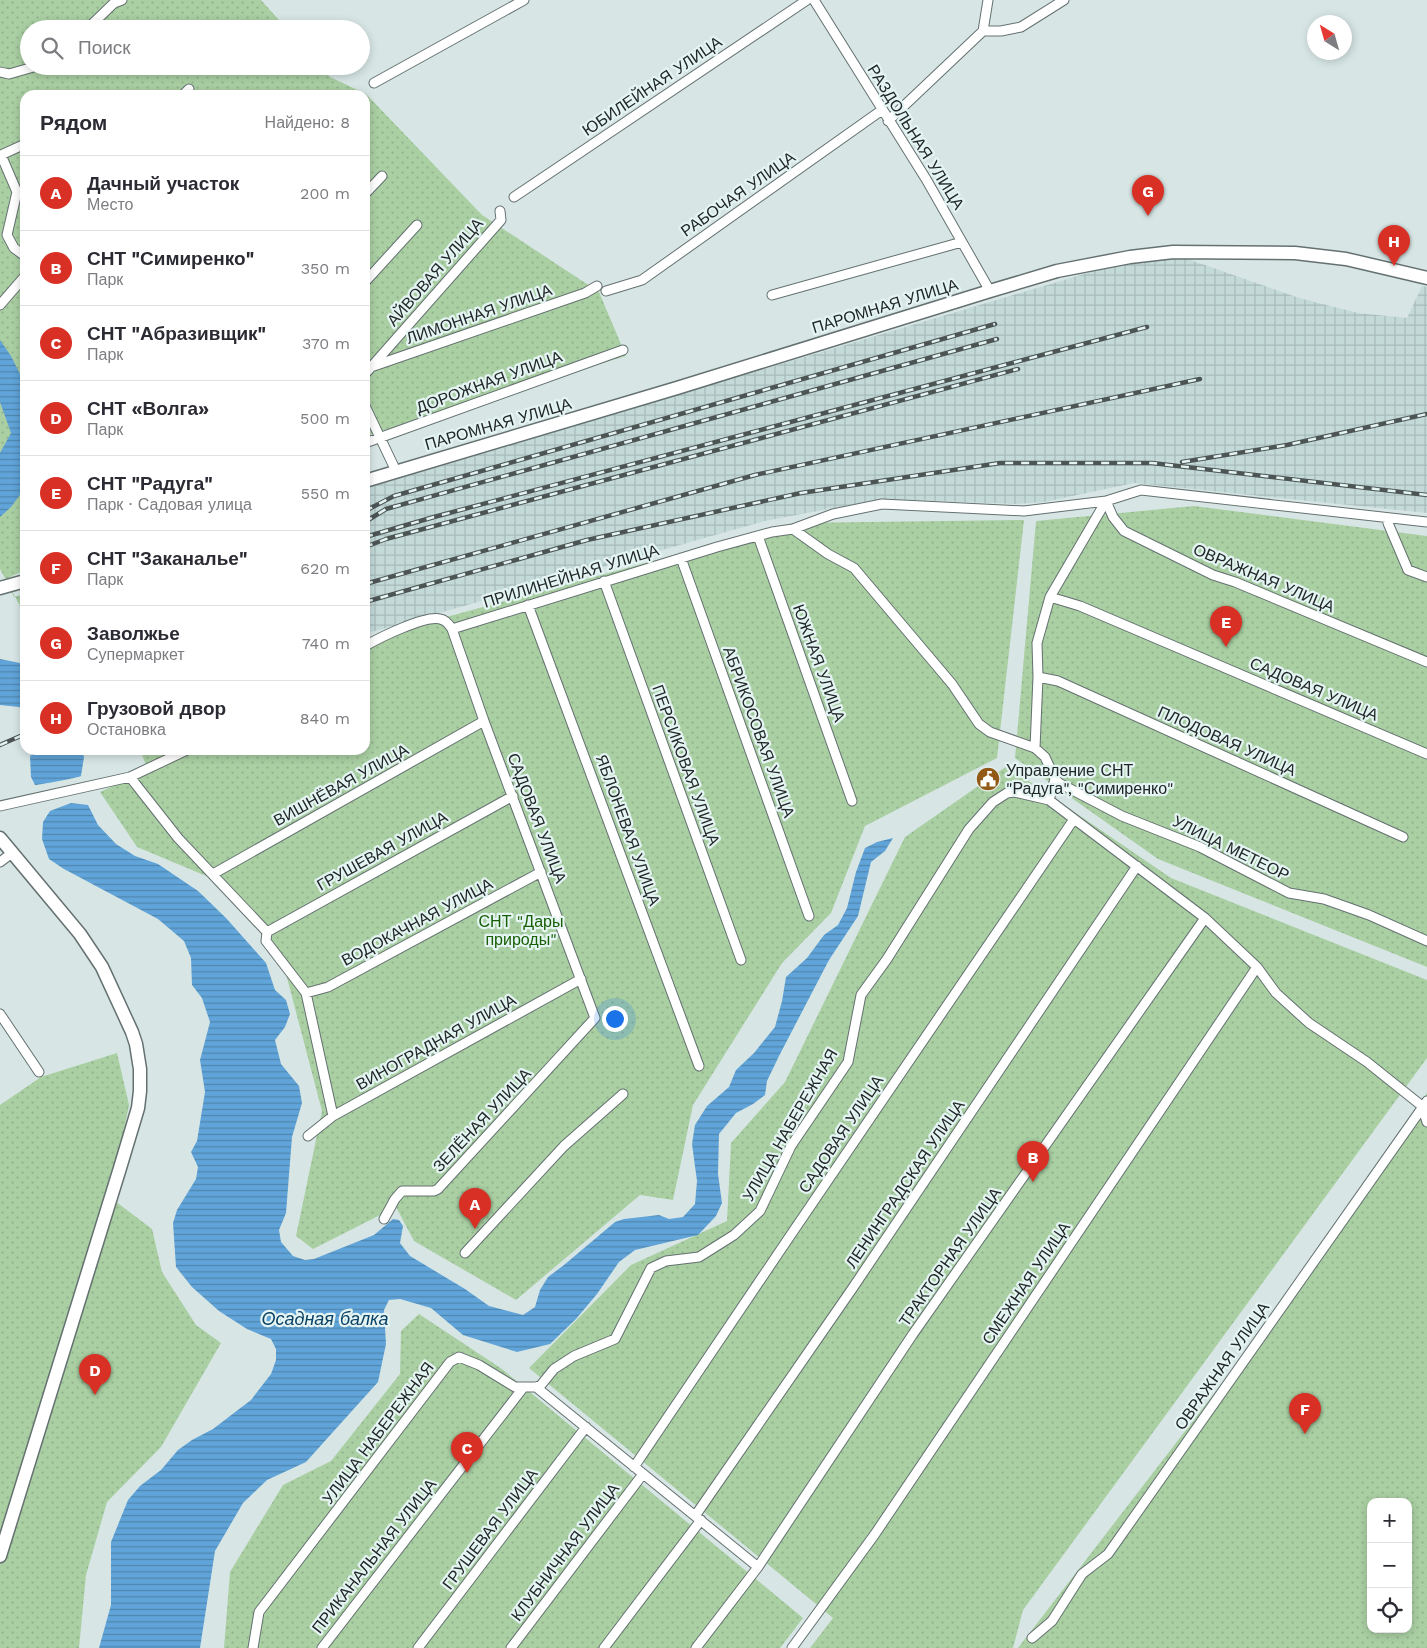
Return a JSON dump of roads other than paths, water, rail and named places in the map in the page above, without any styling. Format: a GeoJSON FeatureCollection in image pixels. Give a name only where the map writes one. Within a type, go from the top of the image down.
{"type":"FeatureCollection","features":[{"type":"Feature","properties":{"kind":"street"},"geometry":{"type":"LineString","coordinates":[[96,20],[114,3],[122,0]]}},
{"type":"Feature","properties":{"kind":"street"},"geometry":{"type":"LineString","coordinates":[[374,83],[524,0]]}},
{"type":"Feature","properties":{"kind":"street","name":"ЮБИЛЕЙНАЯ УЛИЦА"},"geometry":{"type":"LineString","coordinates":[[514,197],[807,0]]}},
{"type":"Feature","properties":{"kind":"street","name":"РАЗДОЛЬНАЯ УЛИЦА"},"geometry":{"type":"LineString","coordinates":[[814,0],[926,179],[990,291]]}},
{"type":"Feature","properties":{"kind":"street"},"geometry":{"type":"LineString","coordinates":[[888,121],[983,31],[988,0]]}},
{"type":"Feature","properties":{"kind":"street"},"geometry":{"type":"LineString","coordinates":[[983,31],[1001,31],[1021,27],[1064,0]]}},
{"type":"Feature","properties":{"kind":"street"},"geometry":{"type":"LineString","coordinates":[[0,72],[9,74],[20,71]]}},
{"type":"Feature","properties":{"kind":"street","name":"РАБОЧАЯ УЛИЦА"},"geometry":{"type":"LineString","coordinates":[[606,291],[642,280],[882,110]]}},
{"type":"Feature","properties":{"kind":"street"},"geometry":{"type":"LineString","coordinates":[[20,146],[1,155],[17,192],[7,235],[14,248],[20,252]]}},
{"type":"Feature","properties":{"kind":"street"},"geometry":{"type":"LineString","coordinates":[[370,189],[382,176]]}},
{"type":"Feature","properties":{"kind":"street","name":"АЙВОВАЯ УЛИЦА"},"geometry":{"type":"LineString","coordinates":[[370,368],[500,220],[500,211]]}},
{"type":"Feature","properties":{"kind":"street"},"geometry":{"type":"LineString","coordinates":[[370,277],[417,225]]}},
{"type":"Feature","properties":{"kind":"street"},"geometry":{"type":"LineString","coordinates":[[772,295],[962,242]]}},
{"type":"Feature","properties":{"kind":"street","name":"ПАРОМНАЯ УЛИЦА"},"geometry":{"type":"LineString","coordinates":[[370,479],[677,388],[1057,271],[1130,257],[1173,252],[1294,253],[1346,259],[1427,278]]}},
{"type":"Feature","properties":{"kind":"street"},"geometry":{"type":"LineString","coordinates":[[0,304],[20,282]]}},
{"type":"Feature","properties":{"kind":"street","name":"ЛИМОННАЯ УЛИЦА"},"geometry":{"type":"LineString","coordinates":[[370,369],[585,293],[597,286]]}},
{"type":"Feature","properties":{"kind":"street","name":"ДОРОЖНАЯ УЛИЦА"},"geometry":{"type":"LineString","coordinates":[[370,441],[623,350]]}},
{"type":"Feature","properties":{"kind":"street"},"geometry":{"type":"LineString","coordinates":[[370,417],[396,472]]}},
{"type":"Feature","properties":{"kind":"street","name":"ПРИЛИНЕЙНАЯ УЛИЦА"},"geometry":{"type":"LineString","coordinates":[[452,629],[681,558],[758,536],[793,529],[833,514],[882,504],[1024,511],[1106,501],[1141,490],[1427,522]]}},
{"type":"Feature","properties":{"kind":"street"},"geometry":{"type":"LineString","coordinates":[[1035,748],[1038,677],[1037,643],[1050,597],[1106,501]]}},
{"type":"Feature","properties":{"kind":"street","name":"ОВРАЖНАЯ УЛИЦА"},"geometry":{"type":"LineString","coordinates":[[1106,501],[1113,517],[1124,531],[1204,571],[1427,662]]}},
{"type":"Feature","properties":{"kind":"street"},"geometry":{"type":"LineString","coordinates":[[1388,518],[1388,523],[1408,570],[1427,577]]}},
{"type":"Feature","properties":{"kind":"street"},"geometry":{"type":"LineString","coordinates":[[793,529],[828,554],[854,568],[952,684],[979,724],[990,732],[1035,748],[1045,757],[1056,779],[1049,800],[1205,918],[1257,967],[1276,993],[1309,1023],[1367,1062],[1424,1104],[1427,1122]]}},
{"type":"Feature","properties":{"kind":"street","name":"ЮЖНАЯ УЛИЦА"},"geometry":{"type":"LineString","coordinates":[[758,536],[852,801]]}},
{"type":"Feature","properties":{"kind":"street","name":"АБРИКОСОВАЯ УЛИЦА"},"geometry":{"type":"LineString","coordinates":[[681,558],[809,916]]}},
{"type":"Feature","properties":{"kind":"street","name":"ПЕРСИКОВАЯ УЛИЦА"},"geometry":{"type":"LineString","coordinates":[[604,581],[741,960]]}},
{"type":"Feature","properties":{"kind":"street"},"geometry":{"type":"LineString","coordinates":[[0,588],[20,582]]}},
{"type":"Feature","properties":{"kind":"street","name":"САДОВАЯ УЛИЦА"},"geometry":{"type":"LineString","coordinates":[[1050,597],[1080,606],[1427,754]]}},
{"type":"Feature","properties":{"kind":"street","name":"ЯБЛОНЕВАЯ УЛИЦА"},"geometry":{"type":"LineString","coordinates":[[528,605],[699,1066]]}},
{"type":"Feature","properties":{"kind":"street"},"geometry":{"type":"LineString","coordinates":[[370,643],[386,634],[439,618],[447,622],[452,629]]}},
{"type":"Feature","properties":{"kind":"street","name":"САДОВАЯ УЛИЦА"},"geometry":{"type":"LineString","coordinates":[[452,629],[484,721],[595,1018]]}},
{"type":"Feature","properties":{"kind":"street","name":"ПЛОДОВАЯ УЛИЦА"},"geometry":{"type":"LineString","coordinates":[[1038,677],[1058,681],[1403,836]]}},
{"type":"Feature","properties":{"kind":"street","name":"ВИШНЁВАЯ УЛИЦА"},"geometry":{"type":"LineString","coordinates":[[213,874],[484,721]]}},
{"type":"Feature","properties":{"kind":"street"},"geometry":{"type":"LineString","coordinates":[[0,806],[130,777],[176,755]]}},
{"type":"Feature","properties":{"kind":"street"},"geometry":{"type":"LineString","coordinates":[[130,777],[178,838],[267,932],[266,941],[306,993],[333,1116]]}},
{"type":"Feature","properties":{"kind":"street","name":"УЛИЦА МЕТЕОР"},"geometry":{"type":"LineString","coordinates":[[1056,779],[1059,783],[1122,816],[1200,847],[1289,893],[1324,899],[1369,915],[1427,941]]}},
{"type":"Feature","properties":{"kind":"street","name":"УЛИЦА НАБЕРЕЖНАЯ"},"geometry":{"type":"LineString","coordinates":[[253,1648],[260,1612],[450,1362],[459,1357],[480,1365],[515,1387],[523,1388],[542,1385],[554,1370],[574,1356],[615,1339],[650,1268],[666,1261],[699,1258],[734,1235],[760,1211],[791,1146],[848,1062],[861,995],[888,959],[969,829],[993,802],[1007,793],[1014,792],[1049,800]]}},
{"type":"Feature","properties":{"kind":"street","name":"ГРУШЕВАЯ УЛИЦА"},"geometry":{"type":"LineString","coordinates":[[267,932],[513,796]]}},
{"type":"Feature","properties":{"kind":"street","name":"САДОВАЯ УЛИЦА"},"geometry":{"type":"LineString","coordinates":[[634,1467],[1074,819]]}},
{"type":"Feature","properties":{"kind":"street"},"geometry":{"type":"LineString","coordinates":[[0,838],[80,934],[102,967],[136,1044],[140,1091],[138,1108],[0,1556]]}},
{"type":"Feature","properties":{"kind":"street"},"geometry":{"type":"LineString","coordinates":[[0,862],[12,853]]}},
{"type":"Feature","properties":{"kind":"street","name":"ЛЕНИНГРАДСКАЯ УЛИЦА"},"geometry":{"type":"LineString","coordinates":[[698,1518],[1137,866]]}},
{"type":"Feature","properties":{"kind":"street","name":"ВОДОКАЧНАЯ УЛИЦА"},"geometry":{"type":"LineString","coordinates":[[306,993],[328,987],[541,872]]}},
{"type":"Feature","properties":{"kind":"street","name":"ТРАКТОРНАЯ УЛИЦА"},"geometry":{"type":"LineString","coordinates":[[758,1567],[913,1334],[1205,918]]}},
{"type":"Feature","properties":{"kind":"street","name":"СМЕЖНАЯ УЛИЦА"},"geometry":{"type":"LineString","coordinates":[[792,1648],[880,1526],[1257,967]]}},
{"type":"Feature","properties":{"kind":"street","name":"ВИНОГРАДНАЯ УЛИЦА"},"geometry":{"type":"LineString","coordinates":[[308,1136],[333,1116],[581,979]]}},
{"type":"Feature","properties":{"kind":"street"},"geometry":{"type":"LineString","coordinates":[[0,1014],[39,1072]]}},
{"type":"Feature","properties":{"kind":"street","name":"ЗЕЛЁНАЯ УЛИЦА"},"geometry":{"type":"LineString","coordinates":[[384,1219],[395,1199],[402,1191],[434,1191],[438,1189],[595,1018]]}},
{"type":"Feature","properties":{"kind":"street"},"geometry":{"type":"LineString","coordinates":[[465,1253],[564,1146],[623,1094]]}},
{"type":"Feature","properties":{"kind":"street","name":"ОВРАЖНАЯ УЛИЦА"},"geometry":{"type":"LineString","coordinates":[[1032,1638],[1052,1621],[1082,1574],[1108,1554],[1424,1104]]}},
{"type":"Feature","properties":{"kind":"street"},"geometry":{"type":"LineString","coordinates":[[536,1387],[758,1567],[696,1648]]}},
{"type":"Feature","properties":{"kind":"street","name":"ПРИКАНАЛЬНАЯ УЛИЦА"},"geometry":{"type":"LineString","coordinates":[[322,1648],[523,1388]]}},
{"type":"Feature","properties":{"kind":"street","name":"ГРУШЕВАЯ УЛИЦА"},"geometry":{"type":"LineString","coordinates":[[418,1648],[586,1427]]}},
{"type":"Feature","properties":{"kind":"street","name":"КЛУБНИЧНАЯ УЛИЦА"},"geometry":{"type":"LineString","coordinates":[[511,1648],[643,1474]]}},
{"type":"Feature","properties":{"kind":"street"},"geometry":{"type":"LineString","coordinates":[[604,1648],[698,1518]]}},
{"type":"Feature","properties":{"kind":"water"},"geometry":{"type":"Polygon","coordinates":[[[0,340],[20,374],[20,495],[0,517],[0,453],[11,433],[0,402],[0,340]]]}},
{"type":"Feature","properties":{"kind":"water"},"geometry":{"type":"Polygon","coordinates":[[[0,659],[20,663],[20,708],[0,705],[0,659]]]}},
{"type":"Feature","properties":{"kind":"water"},"geometry":{"type":"Polygon","coordinates":[[[83,755],[81,776],[35,785],[31,777],[30,756],[83,755]]]}},
{"type":"Feature","properties":{"kind":"water","name":"Осадная балка"},"geometry":{"type":"Polygon","coordinates":[[[71,803],[88,805],[98,825],[116,844],[135,856],[158,864],[198,891],[226,918],[266,963],[275,990],[286,1000],[290,1014],[285,1027],[275,1040],[281,1064],[299,1086],[302,1103],[292,1137],[286,1213],[279,1230],[281,1242],[293,1256],[305,1260],[314,1259],[374,1235],[393,1219],[399,1220],[403,1226],[400,1243],[410,1256],[465,1289],[489,1306],[523,1315],[535,1307],[540,1290],[548,1277],[615,1222],[624,1219],[659,1215],[669,1219],[683,1217],[695,1204],[697,1181],[692,1144],[695,1125],[707,1106],[729,1087],[736,1070],[754,1053],[775,1027],[786,977],[807,958],[824,935],[838,925],[847,908],[856,872],[865,848],[877,842],[893,838],[885,851],[871,862],[858,916],[829,960],[779,1056],[767,1081],[765,1095],[736,1113],[719,1134],[718,1174],[722,1203],[716,1216],[698,1235],[635,1250],[619,1262],[597,1294],[576,1319],[550,1344],[517,1352],[463,1335],[431,1308],[400,1299],[389,1300],[384,1310],[386,1344],[378,1382],[306,1462],[267,1480],[243,1503],[215,1551],[200,1648],[99,1648],[111,1605],[111,1542],[128,1500],[140,1486],[161,1470],[178,1450],[213,1429],[251,1400],[271,1374],[276,1360],[276,1349],[271,1339],[247,1329],[219,1311],[192,1287],[176,1267],[173,1223],[177,1210],[196,1179],[198,1167],[191,1152],[197,1141],[205,1092],[200,1060],[210,1022],[202,998],[192,985],[191,958],[184,941],[158,919],[64,869],[49,859],[42,839],[43,822],[50,811],[71,803]]]}},
{"type":"Feature","properties":{"kind":"railway"},"geometry":{"type":"LineString","coordinates":[[370,508],[394,496],[995,324]]}},
{"type":"Feature","properties":{"kind":"railway"},"geometry":{"type":"LineString","coordinates":[[370,536],[1147,327]]}},
{"type":"Feature","properties":{"kind":"railway"},"geometry":{"type":"LineString","coordinates":[[370,519],[386,509],[997,339]]}},
{"type":"Feature","properties":{"kind":"railway"},"geometry":{"type":"LineString","coordinates":[[370,545],[386,539],[1018,369]]}},
{"type":"Feature","properties":{"kind":"railway"},"geometry":{"type":"LineString","coordinates":[[370,583],[755,475],[1200,379]]}},
{"type":"Feature","properties":{"kind":"railway"},"geometry":{"type":"LineString","coordinates":[[1182,462],[1287,445],[1427,414]]}},
{"type":"Feature","properties":{"kind":"railway"},"geometry":{"type":"LineString","coordinates":[[370,601],[587,540],[801,493],[1000,463],[1152,463],[1427,495]]}},
{"type":"Feature","properties":{"kind":"railway"},"geometry":{"type":"LineString","coordinates":[[0,745],[20,736]]}},
{"type":"Feature","properties":{"kind":"place","name":"Заволжье"},"geometry":{"type":"Point","coordinates":[1148,216]}},
{"type":"Feature","properties":{"kind":"place","name":"Грузовой двор"},"geometry":{"type":"Point","coordinates":[1394,266]}},
{"type":"Feature","properties":{"kind":"place","name":"СНТ \"Радуга\""},"geometry":{"type":"Point","coordinates":[1226,647]}},
{"type":"Feature","properties":{"kind":"place","name":"Управление СНТ \"Радуга\", \"Симиренко\""},"geometry":{"type":"Point","coordinates":[988,779]}},
{"type":"Feature","properties":{"kind":"place","name":"СНТ \"Симиренко\""},"geometry":{"type":"Point","coordinates":[1033,1182]}},
{"type":"Feature","properties":{"kind":"place","name":"Дачный участок"},"geometry":{"type":"Point","coordinates":[475,1229]}},
{"type":"Feature","properties":{"kind":"place","name":"СНТ «Волга»"},"geometry":{"type":"Point","coordinates":[95,1395]}},
{"type":"Feature","properties":{"kind":"place","name":"СНТ \"Заканалье\""},"geometry":{"type":"Point","coordinates":[1305,1434]}},
{"type":"Feature","properties":{"kind":"place","name":"СНТ \"Абразивщик\""},"geometry":{"type":"Point","coordinates":[467,1473]}},
{"type":"Feature","properties":{"kind":"park label","name":"СНТ \"Дары природы\""},"geometry":{"type":"Point","coordinates":[521,930]}}]}
